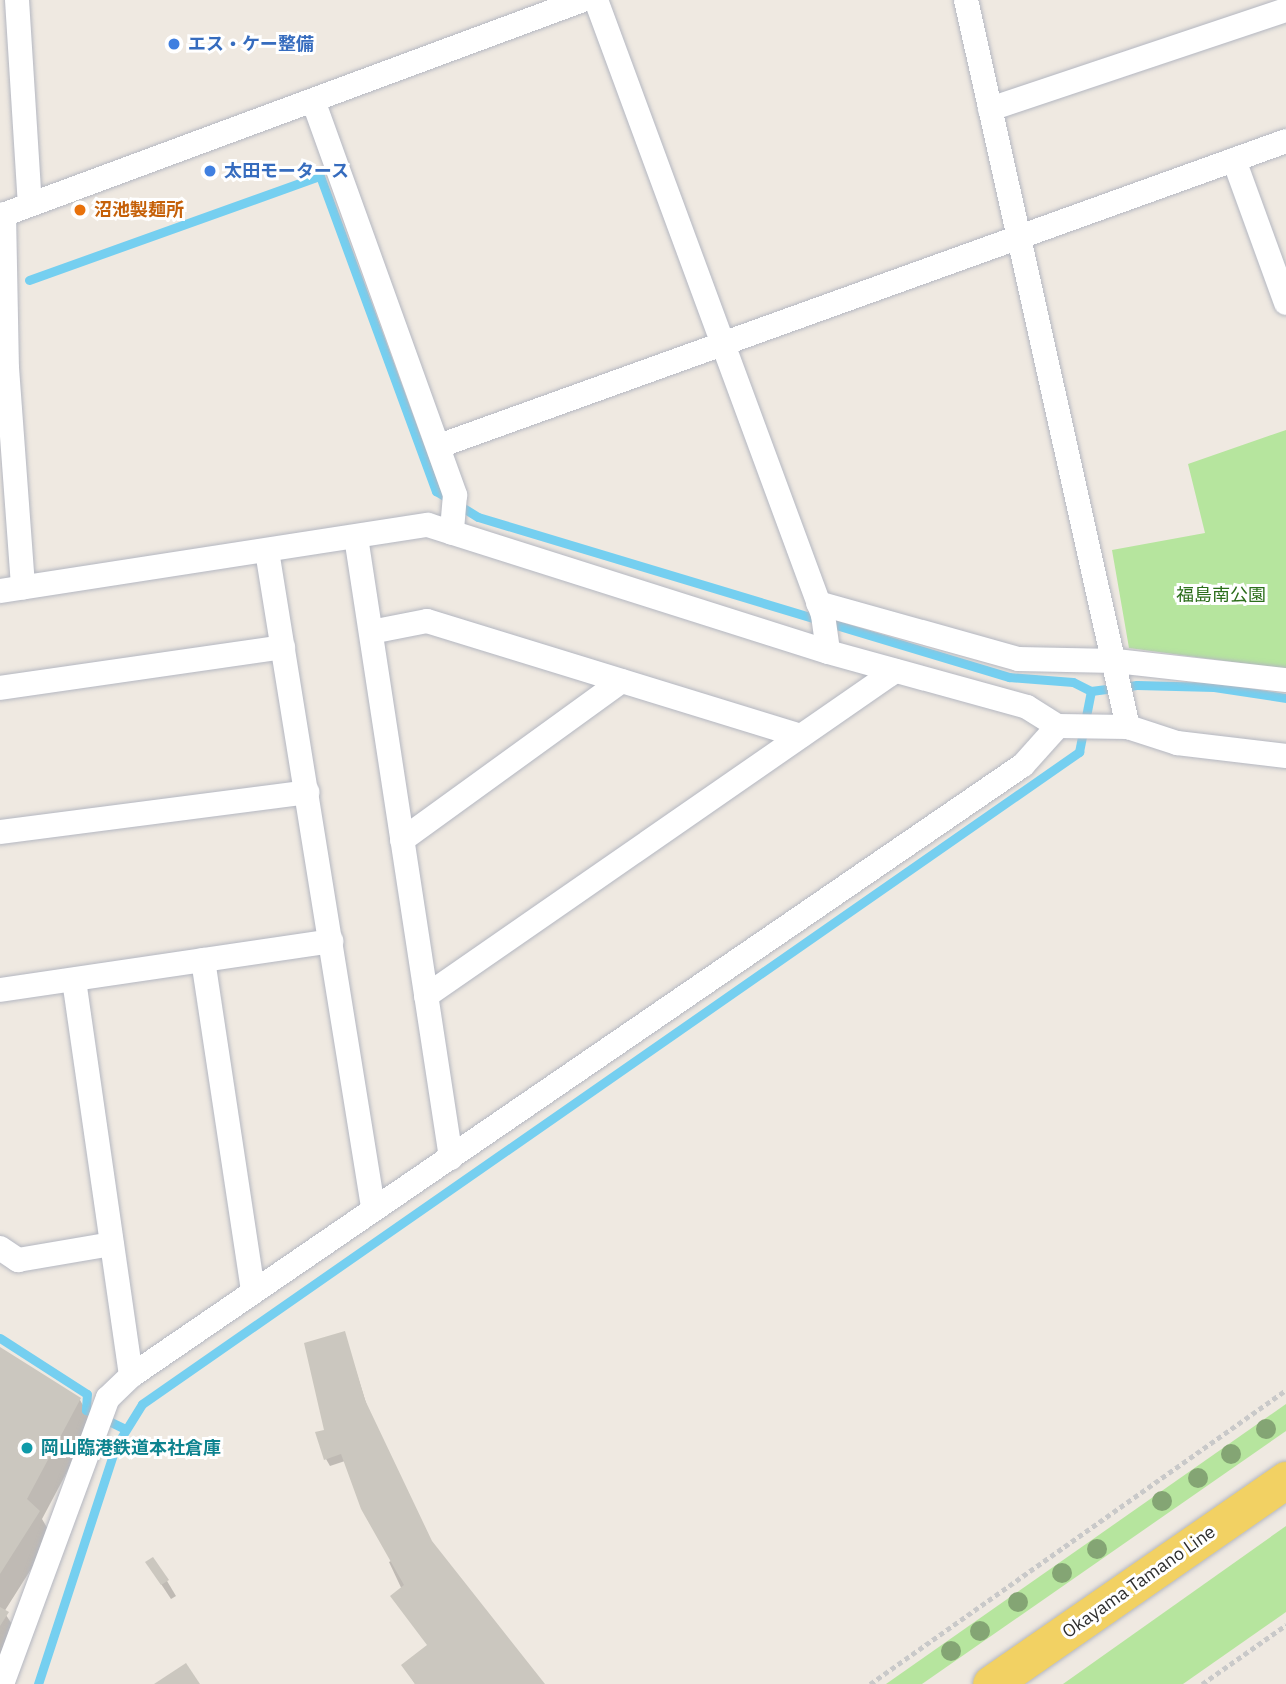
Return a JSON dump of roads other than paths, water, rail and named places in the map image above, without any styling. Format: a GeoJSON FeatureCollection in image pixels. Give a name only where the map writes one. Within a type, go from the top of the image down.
{"type":"FeatureCollection","features":[{"type":"Feature","properties":{"kind":"main road","name":"Okayama Tamano Line"},"geometry":{"type":"LineString","coordinates":[[991,1684],[1286,1480]]}},
{"type":"Feature","properties":{"kind":"street"},"geometry":{"type":"LineString","coordinates":[[17,0],[30,204]]}},
{"type":"Feature","properties":{"kind":"street"},"geometry":{"type":"LineString","coordinates":[[583,0],[314,103],[2,215],[12,589],[428,525],[453,528],[824,627],[1018,659],[1286,680]]}},
{"type":"Feature","properties":{"kind":"street"},"geometry":{"type":"LineString","coordinates":[[596,0],[719,347],[824,627],[895,671],[1027,707],[1062,726],[1118,727],[1177,743],[1286,756]]}},
{"type":"Feature","properties":{"kind":"street"},"geometry":{"type":"LineString","coordinates":[[965,0],[1118,668],[1124,699],[1118,727]]}},
{"type":"Feature","properties":{"kind":"street"},"geometry":{"type":"LineString","coordinates":[[990,109],[1286,10]]}},
{"type":"Feature","properties":{"kind":"street"},"geometry":{"type":"LineString","coordinates":[[314,103],[439,446],[455,495],[453,528]]}},
{"type":"Feature","properties":{"kind":"street"},"geometry":{"type":"LineString","coordinates":[[439,446],[1286,141]]}},
{"type":"Feature","properties":{"kind":"street"},"geometry":{"type":"LineString","coordinates":[[1234,160],[1286,303]]}},
{"type":"Feature","properties":{"kind":"street"},"geometry":{"type":"LineString","coordinates":[[356,537],[451,1158]]}},
{"type":"Feature","properties":{"kind":"street"},"geometry":{"type":"LineString","coordinates":[[267,551],[373,1208]]}},
{"type":"Feature","properties":{"kind":"street"},"geometry":{"type":"LineString","coordinates":[[371,632],[428,621],[801,736]]}},
{"type":"Feature","properties":{"kind":"street"},"geometry":{"type":"LineString","coordinates":[[0,688],[283,647]]}},
{"type":"Feature","properties":{"kind":"street"},"geometry":{"type":"LineString","coordinates":[[426,996],[895,671]]}},
{"type":"Feature","properties":{"kind":"street"},"geometry":{"type":"LineString","coordinates":[[402,841],[622,681]]}},
{"type":"Feature","properties":{"kind":"street"},"geometry":{"type":"LineString","coordinates":[[2,1684],[102,1417],[131,1376],[1023,765],[1062,726]]}},
{"type":"Feature","properties":{"kind":"street"},"geometry":{"type":"LineString","coordinates":[[0,832],[306,792]]}},
{"type":"Feature","properties":{"kind":"street"},"geometry":{"type":"LineString","coordinates":[[0,990],[331,941]]}},
{"type":"Feature","properties":{"kind":"street"},"geometry":{"type":"LineString","coordinates":[[203,960],[253,1291]]}},
{"type":"Feature","properties":{"kind":"street"},"geometry":{"type":"LineString","coordinates":[[74,980],[131,1376]]}},
{"type":"Feature","properties":{"kind":"street"},"geometry":{"type":"LineString","coordinates":[[0,1248],[18,1260],[112,1244]]}},
{"type":"Feature","properties":{"kind":"waterway"},"geometry":{"type":"LineString","coordinates":[[29,280],[320,176],[436,491],[478,517],[1009,677],[1073,682],[1091,691],[1137,685],[1214,687],[1286,698]]}},
{"type":"Feature","properties":{"kind":"waterway"},"geometry":{"type":"LineString","coordinates":[[38,1684],[116,1446],[142,1404],[1079,752],[1091,691]]}},
{"type":"Feature","properties":{"kind":"waterway"},"geometry":{"type":"LineString","coordinates":[[0,1338],[87,1394],[86,1410],[123,1428]]}},
{"type":"Feature","properties":{"kind":"place","name":"エス・ケー整備"},"geometry":{"type":"Point","coordinates":[174,44]}},
{"type":"Feature","properties":{"kind":"place","name":"太田モータース"},"geometry":{"type":"Point","coordinates":[210,171]}},
{"type":"Feature","properties":{"kind":"place","name":"沼池製麺所"},"geometry":{"type":"Point","coordinates":[80,210]}},
{"type":"Feature","properties":{"kind":"place","name":"岡山臨港鉄道本社倉庫"},"geometry":{"type":"Point","coordinates":[27,1448]}},
{"type":"Feature","properties":{"kind":"park label","name":"福島南公園"},"geometry":{"type":"Point","coordinates":[1221,595]}}]}
